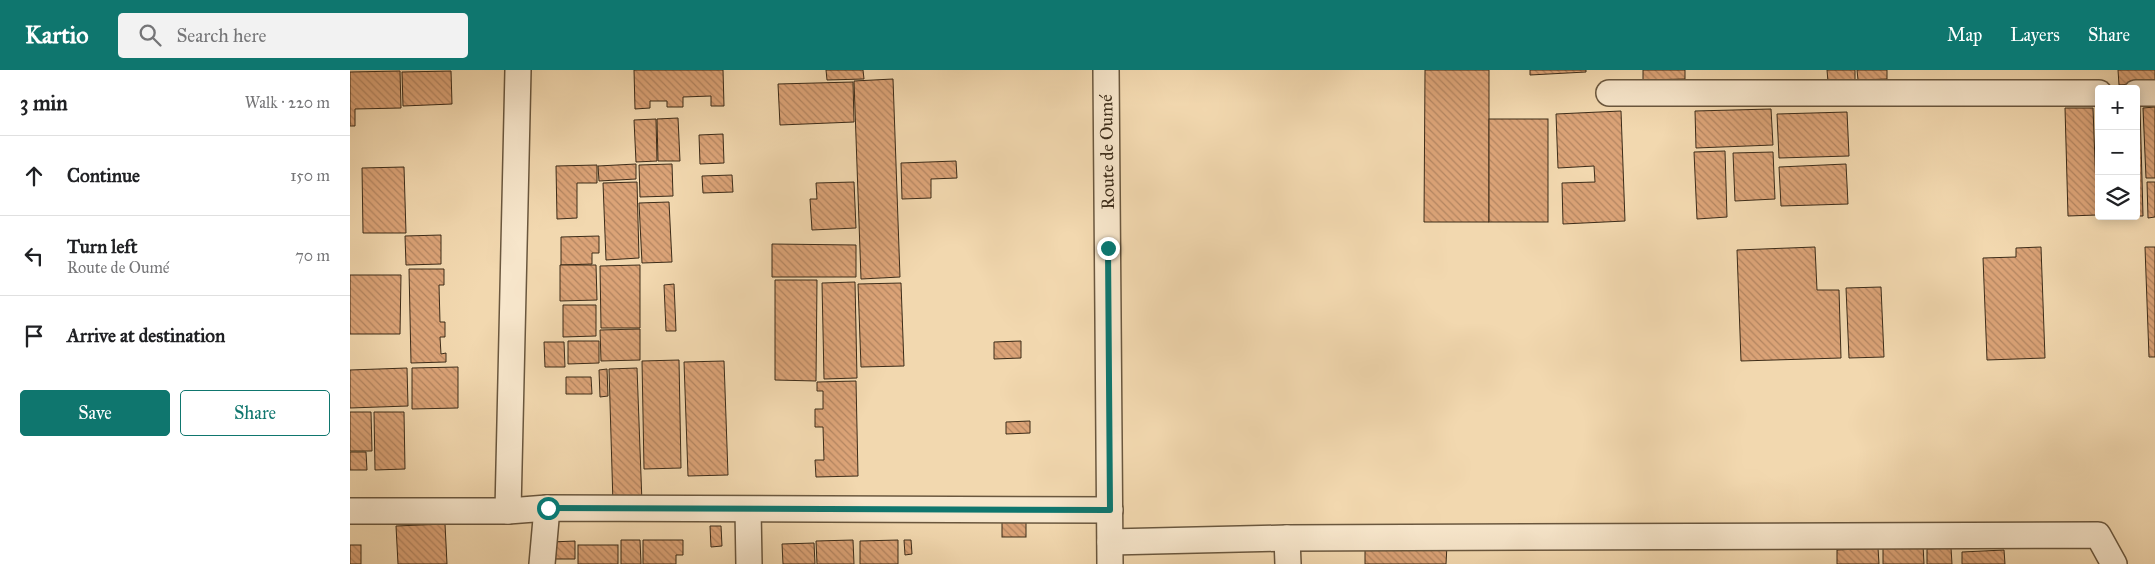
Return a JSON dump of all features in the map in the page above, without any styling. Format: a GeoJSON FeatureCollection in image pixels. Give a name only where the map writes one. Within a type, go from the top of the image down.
{"type":"FeatureCollection","features":[{"type":"Feature","properties":{"kind":"street"},"geometry":{"type":"LineString","coordinates":[[508,511],[518,70]]}},
{"type":"Feature","properties":{"kind":"street","name":"Route de Oumé"},"geometry":{"type":"LineString","coordinates":[[1106,70],[1110,553]]}},
{"type":"Feature","properties":{"kind":"street"},"geometry":{"type":"LineString","coordinates":[[1609,93],[2095,93]]}},
{"type":"Feature","properties":{"kind":"street"},"geometry":{"type":"LineString","coordinates":[[2140,93],[2155,93]]}},
{"type":"Feature","properties":{"kind":"street"},"geometry":{"type":"LineString","coordinates":[[542,564],[548,508]]}},
{"type":"Feature","properties":{"kind":"street"},"geometry":{"type":"LineString","coordinates":[[350,511],[508,511],[548,508],[1110,510]]}},
{"type":"Feature","properties":{"kind":"street"},"geometry":{"type":"LineString","coordinates":[[748,510],[748,564]]}},
{"type":"Feature","properties":{"kind":"street"},"geometry":{"type":"LineString","coordinates":[[1110,553],[1287,538],[2098,535],[2114,564]]}},
{"type":"Feature","properties":{"kind":"street"},"geometry":{"type":"LineString","coordinates":[[1287,538],[1288,564]]}},
{"type":"Feature","properties":{"kind":"building"},"geometry":{"type":"Polygon","coordinates":[[[634,70],[723,70],[724,106],[711,106],[711,96],[683,97],[683,107],[667,107],[667,101],[650,101],[650,108],[635,109],[634,70]]]}},
{"type":"Feature","properties":{"kind":"building"},"geometry":{"type":"Polygon","coordinates":[[[826,70],[863,70],[864,79],[827,80],[826,70]]]}},
{"type":"Feature","properties":{"kind":"building"},"geometry":{"type":"Polygon","coordinates":[[[1425,70],[1489,70],[1489,222],[1424,222],[1425,70]]]}},
{"type":"Feature","properties":{"kind":"building"},"geometry":{"type":"Polygon","coordinates":[[[1530,70],[1586,70],[1586,72],[1530,75],[1530,70]]]}},
{"type":"Feature","properties":{"kind":"building"},"geometry":{"type":"Polygon","coordinates":[[[1643,70],[1685,70],[1685,79],[1643,80],[1643,70]]]}},
{"type":"Feature","properties":{"kind":"building"},"geometry":{"type":"Polygon","coordinates":[[[1827,70],[1855,70],[1855,81],[1828,82],[1827,70]]]}},
{"type":"Feature","properties":{"kind":"building"},"geometry":{"type":"Polygon","coordinates":[[[1857,70],[1887,70],[1887,79],[1858,80],[1857,70]]]}},
{"type":"Feature","properties":{"kind":"building"},"geometry":{"type":"Polygon","coordinates":[[[2118,70],[2155,70],[2155,83],[2119,85],[2118,70]]]}},
{"type":"Feature","properties":{"kind":"building"},"geometry":{"type":"Polygon","coordinates":[[[400,71],[401,108],[355,109],[355,126],[350,126],[350,72],[400,71]]]}},
{"type":"Feature","properties":{"kind":"building"},"geometry":{"type":"Polygon","coordinates":[[[451,71],[452,104],[403,106],[402,72],[451,71]]]}},
{"type":"Feature","properties":{"kind":"building"},"geometry":{"type":"Polygon","coordinates":[[[893,79],[900,277],[861,279],[854,81],[893,79]]]}},
{"type":"Feature","properties":{"kind":"building"},"geometry":{"type":"Polygon","coordinates":[[[853,82],[854,122],[780,125],[778,84],[853,82]]]}},
{"type":"Feature","properties":{"kind":"building"},"geometry":{"type":"Polygon","coordinates":[[[2140,107],[2143,216],[2140,216],[2140,107]]]}},
{"type":"Feature","properties":{"kind":"building"},"geometry":{"type":"Polygon","coordinates":[[[2155,107],[2155,178],[2146,178],[2143,108],[2155,107]]]}},
{"type":"Feature","properties":{"kind":"building"},"geometry":{"type":"Polygon","coordinates":[[[2065,108],[2093,108],[2095,215],[2068,216],[2065,108]]]}},
{"type":"Feature","properties":{"kind":"building"},"geometry":{"type":"Polygon","coordinates":[[[1771,109],[1773,145],[1696,148],[1695,111],[1771,109]]]}},
{"type":"Feature","properties":{"kind":"building"},"geometry":{"type":"Polygon","coordinates":[[[1621,111],[1625,221],[1563,224],[1562,183],[1595,182],[1594,166],[1558,168],[1556,114],[1621,111]]]}},
{"type":"Feature","properties":{"kind":"building"},"geometry":{"type":"Polygon","coordinates":[[[1847,112],[1849,156],[1779,158],[1777,114],[1847,112]]]}},
{"type":"Feature","properties":{"kind":"building"},"geometry":{"type":"Polygon","coordinates":[[[678,118],[680,161],[658,161],[657,119],[678,118]]]}},
{"type":"Feature","properties":{"kind":"building"},"geometry":{"type":"Polygon","coordinates":[[[656,119],[657,161],[636,162],[634,120],[656,119]]]}},
{"type":"Feature","properties":{"kind":"building"},"geometry":{"type":"Polygon","coordinates":[[[1489,119],[1548,119],[1548,222],[1489,222],[1489,119]]]}},
{"type":"Feature","properties":{"kind":"building"},"geometry":{"type":"Polygon","coordinates":[[[723,134],[724,163],[700,164],[699,135],[723,134]]]}},
{"type":"Feature","properties":{"kind":"building"},"geometry":{"type":"Polygon","coordinates":[[[1725,151],[1727,217],[1697,219],[1694,152],[1725,151]]]}},
{"type":"Feature","properties":{"kind":"building"},"geometry":{"type":"Polygon","coordinates":[[[1773,152],[1775,199],[1735,201],[1733,153],[1773,152]]]}},
{"type":"Feature","properties":{"kind":"building"},"geometry":{"type":"Polygon","coordinates":[[[956,161],[957,178],[931,179],[931,198],[902,199],[901,163],[956,161]]]}},
{"type":"Feature","properties":{"kind":"building"},"geometry":{"type":"Polygon","coordinates":[[[636,164],[636,179],[599,181],[598,166],[636,164]]]}},
{"type":"Feature","properties":{"kind":"building"},"geometry":{"type":"Polygon","coordinates":[[[672,164],[673,196],[640,197],[639,165],[672,164]]]}},
{"type":"Feature","properties":{"kind":"building"},"geometry":{"type":"Polygon","coordinates":[[[1846,164],[1848,204],[1781,206],[1779,167],[1846,164]]]}},
{"type":"Feature","properties":{"kind":"building"},"geometry":{"type":"Polygon","coordinates":[[[597,165],[597,183],[577,183],[577,218],[557,219],[556,166],[597,165]]]}},
{"type":"Feature","properties":{"kind":"building"},"geometry":{"type":"Polygon","coordinates":[[[404,167],[406,233],[363,233],[362,168],[404,167]]]}},
{"type":"Feature","properties":{"kind":"building"},"geometry":{"type":"Polygon","coordinates":[[[732,175],[733,192],[703,193],[702,176],[732,175]]]}},
{"type":"Feature","properties":{"kind":"building"},"geometry":{"type":"Polygon","coordinates":[[[637,182],[639,258],[606,260],[603,183],[637,182]]]}},
{"type":"Feature","properties":{"kind":"building"},"geometry":{"type":"Polygon","coordinates":[[[854,182],[856,228],[812,230],[810,199],[817,199],[816,183],[854,182]]]}},
{"type":"Feature","properties":{"kind":"building"},"geometry":{"type":"Polygon","coordinates":[[[2147,182],[2155,182],[2155,217],[2148,218],[2147,182]]]}},
{"type":"Feature","properties":{"kind":"building"},"geometry":{"type":"Polygon","coordinates":[[[669,202],[672,262],[642,263],[639,203],[669,202]]]}},
{"type":"Feature","properties":{"kind":"building"},"geometry":{"type":"Polygon","coordinates":[[[441,235],[441,264],[406,265],[405,236],[441,235]]]}},
{"type":"Feature","properties":{"kind":"building"},"geometry":{"type":"Polygon","coordinates":[[[599,236],[599,253],[592,253],[592,264],[561,265],[561,237],[599,236]]]}},
{"type":"Feature","properties":{"kind":"building"},"geometry":{"type":"Polygon","coordinates":[[[772,244],[856,245],[856,277],[772,277],[772,244]]]}},
{"type":"Feature","properties":{"kind":"building"},"geometry":{"type":"Polygon","coordinates":[[[1815,247],[1817,290],[1839,290],[1841,358],[1741,361],[1737,250],[1815,247]]]}},
{"type":"Feature","properties":{"kind":"building"},"geometry":{"type":"Polygon","coordinates":[[[2041,247],[2045,358],[1987,360],[1983,258],[2016,257],[2016,248],[2041,247]]]}},
{"type":"Feature","properties":{"kind":"building"},"geometry":{"type":"Polygon","coordinates":[[[2145,247],[2155,247],[2155,357],[2149,357],[2145,247]]]}},
{"type":"Feature","properties":{"kind":"building"},"geometry":{"type":"Polygon","coordinates":[[[560,265],[596,265],[597,300],[560,301],[560,265]]]}},
{"type":"Feature","properties":{"kind":"building"},"geometry":{"type":"Polygon","coordinates":[[[640,265],[640,328],[601,328],[600,266],[640,265]]]}},
{"type":"Feature","properties":{"kind":"building"},"geometry":{"type":"Polygon","coordinates":[[[409,269],[444,269],[444,285],[439,285],[440,322],[445,322],[445,337],[440,337],[441,354],[446,353],[446,362],[411,363],[409,269]]]}},
{"type":"Feature","properties":{"kind":"building"},"geometry":{"type":"Polygon","coordinates":[[[350,275],[401,275],[400,334],[350,334],[350,275]]]}},
{"type":"Feature","properties":{"kind":"building"},"geometry":{"type":"Polygon","coordinates":[[[775,280],[817,280],[816,381],[775,380],[775,280]]]}},
{"type":"Feature","properties":{"kind":"building"},"geometry":{"type":"Polygon","coordinates":[[[855,282],[857,378],[824,379],[822,283],[855,282]]]}},
{"type":"Feature","properties":{"kind":"building"},"geometry":{"type":"Polygon","coordinates":[[[901,283],[904,366],[861,367],[858,284],[901,283]]]}},
{"type":"Feature","properties":{"kind":"building"},"geometry":{"type":"Polygon","coordinates":[[[674,284],[676,331],[666,331],[664,285],[674,284]]]}},
{"type":"Feature","properties":{"kind":"building"},"geometry":{"type":"Polygon","coordinates":[[[1881,287],[1884,357],[1849,358],[1846,288],[1881,287]]]}},
{"type":"Feature","properties":{"kind":"building"},"geometry":{"type":"Polygon","coordinates":[[[563,305],[596,305],[596,336],[563,337],[563,305]]]}},
{"type":"Feature","properties":{"kind":"building"},"geometry":{"type":"Polygon","coordinates":[[[640,329],[640,360],[601,361],[600,330],[640,329]]]}},
{"type":"Feature","properties":{"kind":"building"},"geometry":{"type":"Polygon","coordinates":[[[568,341],[599,341],[599,363],[568,364],[568,341]]]}},
{"type":"Feature","properties":{"kind":"building"},"geometry":{"type":"Polygon","coordinates":[[[1021,341],[1021,358],[994,359],[994,342],[1021,341]]]}},
{"type":"Feature","properties":{"kind":"building"},"geometry":{"type":"Polygon","coordinates":[[[544,342],[564,342],[565,367],[545,367],[544,342]]]}},
{"type":"Feature","properties":{"kind":"building"},"geometry":{"type":"Polygon","coordinates":[[[679,360],[681,468],[644,469],[642,361],[679,360]]]}},
{"type":"Feature","properties":{"kind":"building"},"geometry":{"type":"Polygon","coordinates":[[[724,361],[728,475],[688,476],[684,362],[724,361]]]}},
{"type":"Feature","properties":{"kind":"building"},"geometry":{"type":"Polygon","coordinates":[[[458,367],[458,408],[412,409],[412,368],[458,367]]]}},
{"type":"Feature","properties":{"kind":"building"},"geometry":{"type":"Polygon","coordinates":[[[407,368],[408,406],[350,408],[350,370],[407,368]]]}},
{"type":"Feature","properties":{"kind":"building"},"geometry":{"type":"Polygon","coordinates":[[[637,368],[642,503],[613,504],[609,369],[637,368]]]}},
{"type":"Feature","properties":{"kind":"building"},"geometry":{"type":"Polygon","coordinates":[[[607,369],[608,396],[600,397],[599,370],[607,369]]]}},
{"type":"Feature","properties":{"kind":"building"},"geometry":{"type":"Polygon","coordinates":[[[566,377],[591,377],[592,394],[566,394],[566,377]]]}},
{"type":"Feature","properties":{"kind":"building"},"geometry":{"type":"Polygon","coordinates":[[[856,381],[858,476],[816,477],[815,460],[824,460],[823,427],[815,427],[815,409],[823,409],[823,391],[817,391],[817,382],[856,381]]]}},
{"type":"Feature","properties":{"kind":"building"},"geometry":{"type":"Polygon","coordinates":[[[350,412],[371,412],[372,451],[350,451],[350,412]]]}},
{"type":"Feature","properties":{"kind":"building"},"geometry":{"type":"Polygon","coordinates":[[[374,412],[404,412],[405,469],[375,470],[374,412]]]}},
{"type":"Feature","properties":{"kind":"building"},"geometry":{"type":"Polygon","coordinates":[[[1030,421],[1030,433],[1006,434],[1006,422],[1030,421]]]}},
{"type":"Feature","properties":{"kind":"building"},"geometry":{"type":"Polygon","coordinates":[[[350,452],[366,452],[367,470],[350,470],[350,452]]]}},
{"type":"Feature","properties":{"kind":"building"},"geometry":{"type":"Polygon","coordinates":[[[1002,518],[1026,518],[1026,537],[1002,537],[1002,518]]]}},
{"type":"Feature","properties":{"kind":"building"},"geometry":{"type":"Polygon","coordinates":[[[445,524],[447,564],[398,564],[396,526],[445,524]]]}},
{"type":"Feature","properties":{"kind":"building"},"geometry":{"type":"Polygon","coordinates":[[[710,526],[721,526],[722,546],[711,547],[710,526]]]}},
{"type":"Feature","properties":{"kind":"building"},"geometry":{"type":"Polygon","coordinates":[[[621,540],[640,540],[641,564],[621,564],[621,540]]]}},
{"type":"Feature","properties":{"kind":"building"},"geometry":{"type":"Polygon","coordinates":[[[643,540],[683,540],[683,555],[676,555],[676,564],[643,564],[643,540]]]}},
{"type":"Feature","properties":{"kind":"building"},"geometry":{"type":"Polygon","coordinates":[[[853,540],[854,564],[817,564],[816,541],[853,540]]]}},
{"type":"Feature","properties":{"kind":"building"},"geometry":{"type":"Polygon","coordinates":[[[898,540],[898,564],[860,564],[860,541],[898,540]]]}},
{"type":"Feature","properties":{"kind":"building"},"geometry":{"type":"Polygon","coordinates":[[[904,540],[911,540],[912,554],[905,555],[904,540]]]}},
{"type":"Feature","properties":{"kind":"building"},"geometry":{"type":"Polygon","coordinates":[[[575,541],[575,559],[551,559],[551,542],[575,541]]]}},
{"type":"Feature","properties":{"kind":"building"},"geometry":{"type":"Polygon","coordinates":[[[814,543],[815,564],[783,564],[782,544],[814,543]]]}},
{"type":"Feature","properties":{"kind":"building"},"geometry":{"type":"Polygon","coordinates":[[[350,545],[361,545],[361,564],[350,564],[350,545]]]}},
{"type":"Feature","properties":{"kind":"building"},"geometry":{"type":"Polygon","coordinates":[[[578,545],[618,545],[618,564],[578,564],[578,545]]]}},
{"type":"Feature","properties":{"kind":"building"},"geometry":{"type":"Polygon","coordinates":[[[1365,545],[1447,545],[1446,564],[1365,564],[1365,545]]]}},
{"type":"Feature","properties":{"kind":"building"},"geometry":{"type":"Polygon","coordinates":[[[1923,545],[1924,564],[1883,564],[1883,548],[1923,545]]]}},
{"type":"Feature","properties":{"kind":"building"},"geometry":{"type":"Polygon","coordinates":[[[1878,548],[1879,564],[1837,564],[1837,550],[1878,548]]]}},
{"type":"Feature","properties":{"kind":"building"},"geometry":{"type":"Polygon","coordinates":[[[1951,548],[1952,564],[1927,564],[1927,549],[1951,548]]]}},
{"type":"Feature","properties":{"kind":"building"},"geometry":{"type":"Polygon","coordinates":[[[2004,550],[2005,564],[1962,564],[1962,552],[2004,550]]]}},
{"type":"Feature","properties":{"kind":"route"},"geometry":{"type":"LineString","coordinates":[[548,508],[1110,510],[1108,248]]}}]}
